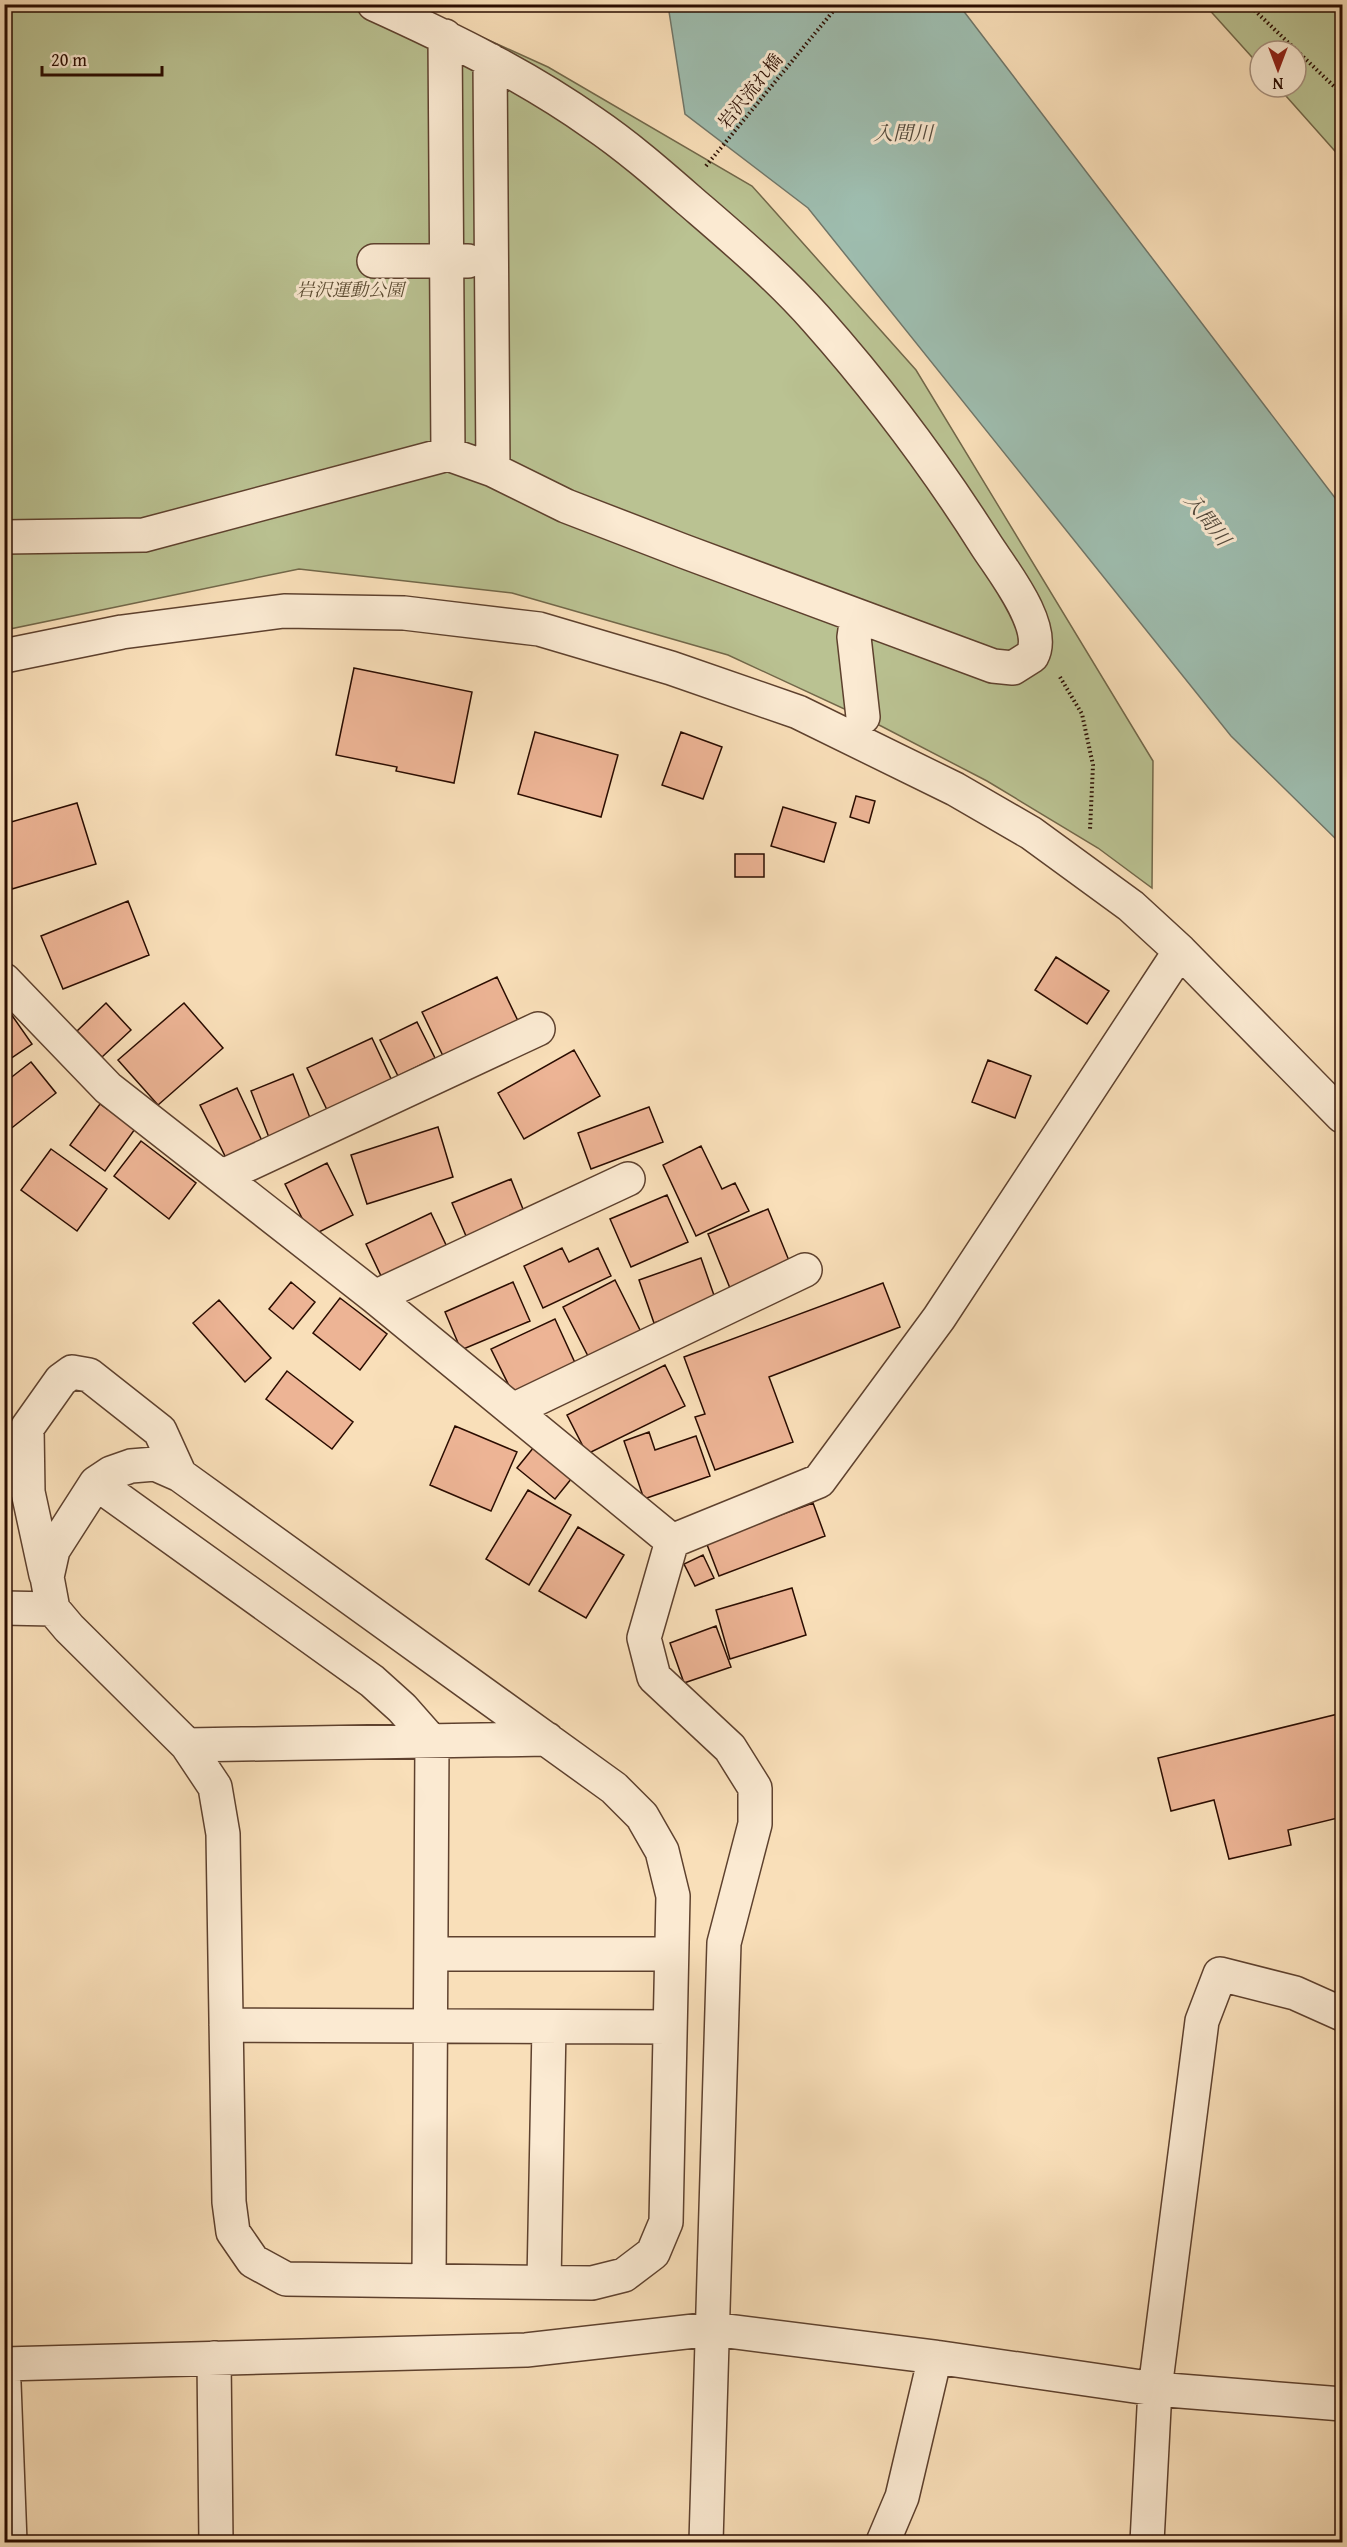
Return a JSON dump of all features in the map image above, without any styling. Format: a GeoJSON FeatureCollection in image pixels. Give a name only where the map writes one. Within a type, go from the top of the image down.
{"type":"FeatureCollection","features":[{"type":"Feature","properties":{"kind":"street"},"geometry":{"type":"LineString","coordinates":[[4,537],[144,535],[448,454],[493,470],[566,506],[857,616],[1004,668],[1013,668],[1027,662],[1032,656],[1036,646],[1035,630],[1018,596],[945,481],[891,409],[815,318],[751,254],[593,122],[490,60],[445,36],[374,4]]}},
{"type":"Feature","properties":{"kind":"street"},"geometry":{"type":"LineString","coordinates":[[445,36],[448,454]]}},
{"type":"Feature","properties":{"kind":"street"},"geometry":{"type":"LineString","coordinates":[[490,60],[493,470]]}},
{"type":"Feature","properties":{"kind":"street"},"geometry":{"type":"LineString","coordinates":[[374,261],[491,261]]}},
{"type":"Feature","properties":{"kind":"street"},"geometry":{"type":"LineString","coordinates":[[4,656],[122,632],[284,611],[404,613],[539,629],[671,668],[798,712],[955,789],[1031,833],[1131,906],[1180,951],[1342,1116]]}},
{"type":"Feature","properties":{"kind":"street"},"geometry":{"type":"LineString","coordinates":[[857,616],[854,637],[863,717]]}},
{"type":"Feature","properties":{"kind":"street"},"geometry":{"type":"LineString","coordinates":[[672,1541],[819,1480],[939,1318],[1180,951]]}},
{"type":"Feature","properties":{"kind":"street"},"geometry":{"type":"LineString","coordinates":[[4,980],[108,1088],[375,1297],[672,1541]]}},
{"type":"Feature","properties":{"kind":"street"},"geometry":{"type":"LineString","coordinates":[[223,1176],[538,1029]]}},
{"type":"Feature","properties":{"kind":"street"},"geometry":{"type":"LineString","coordinates":[[375,1297],[628,1179]]}},
{"type":"Feature","properties":{"kind":"street"},"geometry":{"type":"LineString","coordinates":[[513,1410],[805,1270]]}},
{"type":"Feature","properties":{"kind":"street"},"geometry":{"type":"LineString","coordinates":[[47,1577],[53,1550],[96,1483],[111,1473],[131,1466],[155,1464],[180,1474],[614,1788],[642,1816],[662,1851],[673,1896],[666,2222],[653,2253],[624,2275],[592,2283],[285,2279],[253,2261],[233,2232],[229,2202],[223,1834],[215,1787],[188,1745],[69,1628],[53,1609],[28,1492],[27,1428],[60,1380],[72,1372],[89,1376],[160,1431],[180,1474]]}},
{"type":"Feature","properties":{"kind":"street"},"geometry":{"type":"LineString","coordinates":[[96,1483],[372,1681],[402,1708],[432,1742],[429,2281]]}},
{"type":"Feature","properties":{"kind":"street"},"geometry":{"type":"LineString","coordinates":[[672,1541],[644,1638],[654,1677],[730,1748],[755,1788],[755,1824],[724,1943],[706,2542]]}},
{"type":"Feature","properties":{"kind":"street"},"geometry":{"type":"LineString","coordinates":[[4,1608],[53,1609]]}},
{"type":"Feature","properties":{"kind":"street"},"geometry":{"type":"LineString","coordinates":[[188,1745],[547,1739]]}},
{"type":"Feature","properties":{"kind":"street"},"geometry":{"type":"LineString","coordinates":[[431,1954],[671,1954]]}},
{"type":"Feature","properties":{"kind":"street"},"geometry":{"type":"LineString","coordinates":[[1147,2542],[1155,2389],[1202,2021],[1220,1974],[1294,1993],[1342,2014]]}},
{"type":"Feature","properties":{"kind":"street"},"geometry":{"type":"LineString","coordinates":[[226,2025],[670,2027]]}},
{"type":"Feature","properties":{"kind":"street"},"geometry":{"type":"LineString","coordinates":[[544,2282],[549,2026]]}},
{"type":"Feature","properties":{"kind":"street"},"geometry":{"type":"LineString","coordinates":[[4,2364],[526,2350],[712,2329],[935,2357],[1155,2389],[1342,2404]]}},
{"type":"Feature","properties":{"kind":"street"},"geometry":{"type":"LineString","coordinates":[[883,2542],[902,2497],[935,2357]]}},
{"type":"Feature","properties":{"kind":"street"},"geometry":{"type":"LineString","coordinates":[[214,2358],[216,2542]]}},
{"type":"Feature","properties":{"kind":"street"},"geometry":{"type":"LineString","coordinates":[[4,2383],[10,2542]]}},
{"type":"Feature","properties":{"kind":"path","name":"岩沢流れ橋"},"geometry":{"type":"LineString","coordinates":[[682,195],[839,4]]}},
{"type":"Feature","properties":{"kind":"path"},"geometry":{"type":"LineString","coordinates":[[1248,4],[1342,94]]}},
{"type":"Feature","properties":{"kind":"path"},"geometry":{"type":"LineString","coordinates":[[1036,646],[1056,670],[1082,714],[1094,765],[1092,819],[1087,849],[1076,866]]}},
{"type":"Feature","properties":{"kind":"green space","name":"岩沢運動公園"},"geometry":{"type":"Polygon","coordinates":[[[5,5],[411,5],[548,67],[752,186],[916,370],[1153,761],[1152,888],[1098,848],[987,781],[881,726],[728,655],[512,593],[299,569],[5,630],[5,5]]]}},
{"type":"Feature","properties":{"kind":"green space"},"geometry":{"type":"Polygon","coordinates":[[[1205,5],[1342,5],[1342,159],[1289,99],[1308,99],[1308,39],[1248,39],[1248,53],[1205,5]]]}},
{"type":"Feature","properties":{"kind":"water","name":"入間川"},"geometry":{"type":"Polygon","coordinates":[[[668,5],[959,5],[1342,507],[1342,845],[1231,736],[808,208],[685,114],[668,5]]]}},
{"type":"Feature","properties":{"kind":"building"},"geometry":{"type":"Polygon","coordinates":[[[354,668],[472,692],[454,783],[396,771],[397,767],[336,755],[354,668]]]}},
{"type":"Feature","properties":{"kind":"building"},"geometry":{"type":"Polygon","coordinates":[[[535,732],[618,755],[601,817],[518,794],[535,732]]]}},
{"type":"Feature","properties":{"kind":"building"},"geometry":{"type":"Polygon","coordinates":[[[681,732],[722,747],[703,799],[662,785],[681,732]]]}},
{"type":"Feature","properties":{"kind":"building"},"geometry":{"type":"Polygon","coordinates":[[[856,796],[875,801],[869,823],[850,817],[856,796]]]}},
{"type":"Feature","properties":{"kind":"building"},"geometry":{"type":"Polygon","coordinates":[[[77,803],[96,864],[12,889],[4,864],[4,824],[77,803]]]}},
{"type":"Feature","properties":{"kind":"building"},"geometry":{"type":"Polygon","coordinates":[[[783,807],[836,823],[824,862],[771,846],[783,807]]]}},
{"type":"Feature","properties":{"kind":"building"},"geometry":{"type":"Polygon","coordinates":[[[735,854],[764,854],[764,877],[735,877],[735,854]]]}},
{"type":"Feature","properties":{"kind":"building"},"geometry":{"type":"Polygon","coordinates":[[[128,901],[149,955],[63,989],[41,936],[128,901]]]}},
{"type":"Feature","properties":{"kind":"building"},"geometry":{"type":"Polygon","coordinates":[[[1056,957],[1109,991],[1087,1024],[1035,990],[1056,957]]]}},
{"type":"Feature","properties":{"kind":"building"},"geometry":{"type":"Polygon","coordinates":[[[497,977],[519,1023],[444,1058],[422,1012],[497,977]]]}},
{"type":"Feature","properties":{"kind":"building"},"geometry":{"type":"Polygon","coordinates":[[[106,1003],[131,1030],[102,1057],[77,1031],[106,1003]]]}},
{"type":"Feature","properties":{"kind":"building"},"geometry":{"type":"Polygon","coordinates":[[[184,1003],[223,1048],[158,1105],[118,1060],[184,1003]]]}},
{"type":"Feature","properties":{"kind":"building"},"geometry":{"type":"Polygon","coordinates":[[[4,1004],[32,1044],[4,1063],[4,1004]]]}},
{"type":"Feature","properties":{"kind":"building"},"geometry":{"type":"Polygon","coordinates":[[[417,1022],[435,1058],[398,1076],[380,1040],[417,1022]]]}},
{"type":"Feature","properties":{"kind":"building"},"geometry":{"type":"Polygon","coordinates":[[[372,1038],[393,1083],[329,1114],[307,1068],[372,1038]]]}},
{"type":"Feature","properties":{"kind":"building"},"geometry":{"type":"Polygon","coordinates":[[[574,1050],[600,1096],[524,1139],[498,1093],[574,1050]]]}},
{"type":"Feature","properties":{"kind":"building"},"geometry":{"type":"Polygon","coordinates":[[[988,1060],[1031,1076],[1015,1118],[972,1102],[988,1060]]]}},
{"type":"Feature","properties":{"kind":"building"},"geometry":{"type":"Polygon","coordinates":[[[31,1062],[56,1093],[4,1134],[4,1083],[31,1062]]]}},
{"type":"Feature","properties":{"kind":"building"},"geometry":{"type":"Polygon","coordinates":[[[293,1074],[312,1123],[270,1140],[251,1091],[293,1074]]]}},
{"type":"Feature","properties":{"kind":"building"},"geometry":{"type":"Polygon","coordinates":[[[237,1088],[263,1143],[227,1160],[200,1105],[237,1088]]]}},
{"type":"Feature","properties":{"kind":"building"},"geometry":{"type":"Polygon","coordinates":[[[100,1104],[135,1129],[105,1171],[70,1145],[100,1104]]]}},
{"type":"Feature","properties":{"kind":"building"},"geometry":{"type":"Polygon","coordinates":[[[649,1107],[663,1142],[591,1169],[578,1133],[649,1107]]]}},
{"type":"Feature","properties":{"kind":"building"},"geometry":{"type":"Polygon","coordinates":[[[438,1127],[453,1177],[367,1204],[351,1155],[438,1127]]]}},
{"type":"Feature","properties":{"kind":"building"},"geometry":{"type":"Polygon","coordinates":[[[141,1141],[196,1183],[169,1219],[114,1176],[141,1141]]]}},
{"type":"Feature","properties":{"kind":"building"},"geometry":{"type":"Polygon","coordinates":[[[701,1146],[722,1189],[735,1183],[749,1211],[696,1236],[663,1165],[701,1146]]]}},
{"type":"Feature","properties":{"kind":"building"},"geometry":{"type":"Polygon","coordinates":[[[51,1149],[107,1189],[77,1231],[21,1190],[51,1149]]]}},
{"type":"Feature","properties":{"kind":"building"},"geometry":{"type":"Polygon","coordinates":[[[327,1163],[353,1215],[311,1236],[285,1184],[327,1163]]]}},
{"type":"Feature","properties":{"kind":"building"},"geometry":{"type":"Polygon","coordinates":[[[511,1179],[527,1219],[469,1243],[452,1203],[511,1179]]]}},
{"type":"Feature","properties":{"kind":"building"},"geometry":{"type":"Polygon","coordinates":[[[667,1195],[688,1242],[631,1267],[610,1219],[667,1195]]]}},
{"type":"Feature","properties":{"kind":"building"},"geometry":{"type":"Polygon","coordinates":[[[768,1209],[792,1268],[732,1293],[708,1234],[768,1209]]]}},
{"type":"Feature","properties":{"kind":"building"},"geometry":{"type":"Polygon","coordinates":[[[431,1213],[447,1247],[382,1278],[366,1244],[431,1213]]]}},
{"type":"Feature","properties":{"kind":"building"},"geometry":{"type":"Polygon","coordinates":[[[562,1248],[569,1262],[598,1248],[611,1276],[543,1308],[524,1266],[562,1248]]]}},
{"type":"Feature","properties":{"kind":"building"},"geometry":{"type":"Polygon","coordinates":[[[701,1258],[716,1301],[654,1323],[639,1280],[701,1258]]]}},
{"type":"Feature","properties":{"kind":"building"},"geometry":{"type":"Polygon","coordinates":[[[615,1280],[642,1334],[590,1360],[563,1307],[615,1280]]]}},
{"type":"Feature","properties":{"kind":"building"},"geometry":{"type":"Polygon","coordinates":[[[291,1282],[315,1302],[293,1329],[269,1309],[291,1282]]]}},
{"type":"Feature","properties":{"kind":"building"},"geometry":{"type":"Polygon","coordinates":[[[513,1282],[530,1321],[461,1350],[445,1312],[513,1282]]]}},
{"type":"Feature","properties":{"kind":"building"},"geometry":{"type":"Polygon","coordinates":[[[883,1283],[900,1327],[769,1377],[793,1442],[715,1470],[695,1417],[705,1414],[684,1357],[883,1283]]]}},
{"type":"Feature","properties":{"kind":"building"},"geometry":{"type":"Polygon","coordinates":[[[340,1298],[387,1334],[360,1370],[313,1333],[340,1298]]]}},
{"type":"Feature","properties":{"kind":"building"},"geometry":{"type":"Polygon","coordinates":[[[219,1300],[271,1358],[245,1382],[193,1323],[219,1300]]]}},
{"type":"Feature","properties":{"kind":"building"},"geometry":{"type":"Polygon","coordinates":[[[555,1319],[576,1365],[514,1396],[491,1349],[555,1319]]]}},
{"type":"Feature","properties":{"kind":"building"},"geometry":{"type":"Polygon","coordinates":[[[665,1365],[685,1406],[587,1454],[567,1415],[665,1365]]]}},
{"type":"Feature","properties":{"kind":"building"},"geometry":{"type":"Polygon","coordinates":[[[287,1371],[353,1422],[332,1449],[266,1399],[287,1371]]]}},
{"type":"Feature","properties":{"kind":"building"},"geometry":{"type":"Polygon","coordinates":[[[455,1426],[517,1452],[491,1511],[430,1485],[455,1426]]]}},
{"type":"Feature","properties":{"kind":"building"},"geometry":{"type":"Polygon","coordinates":[[[649,1432],[655,1450],[696,1436],[710,1476],[644,1499],[624,1441],[649,1432]]]}},
{"type":"Feature","properties":{"kind":"building"},"geometry":{"type":"Polygon","coordinates":[[[538,1442],[576,1473],[555,1499],[517,1468],[538,1442]]]}},
{"type":"Feature","properties":{"kind":"building"},"geometry":{"type":"Polygon","coordinates":[[[528,1490],[571,1515],[529,1585],[486,1559],[528,1490]]]}},
{"type":"Feature","properties":{"kind":"building"},"geometry":{"type":"Polygon","coordinates":[[[813,1503],[825,1536],[719,1576],[706,1542],[813,1503]]]}},
{"type":"Feature","properties":{"kind":"building"},"geometry":{"type":"Polygon","coordinates":[[[578,1527],[624,1555],[586,1618],[539,1591],[578,1527]]]}},
{"type":"Feature","properties":{"kind":"building"},"geometry":{"type":"Polygon","coordinates":[[[703,1555],[714,1578],[695,1586],[684,1564],[703,1555]]]}},
{"type":"Feature","properties":{"kind":"building"},"geometry":{"type":"Polygon","coordinates":[[[792,1588],[806,1635],[730,1659],[716,1610],[792,1588]]]}},
{"type":"Feature","properties":{"kind":"building"},"geometry":{"type":"Polygon","coordinates":[[[716,1626],[731,1667],[684,1683],[670,1643],[716,1626]]]}},
{"type":"Feature","properties":{"kind":"building"},"geometry":{"type":"Polygon","coordinates":[[[1342,1713],[1342,1817],[1288,1830],[1291,1845],[1229,1859],[1214,1800],[1171,1811],[1158,1758],[1342,1713]]]}}]}
